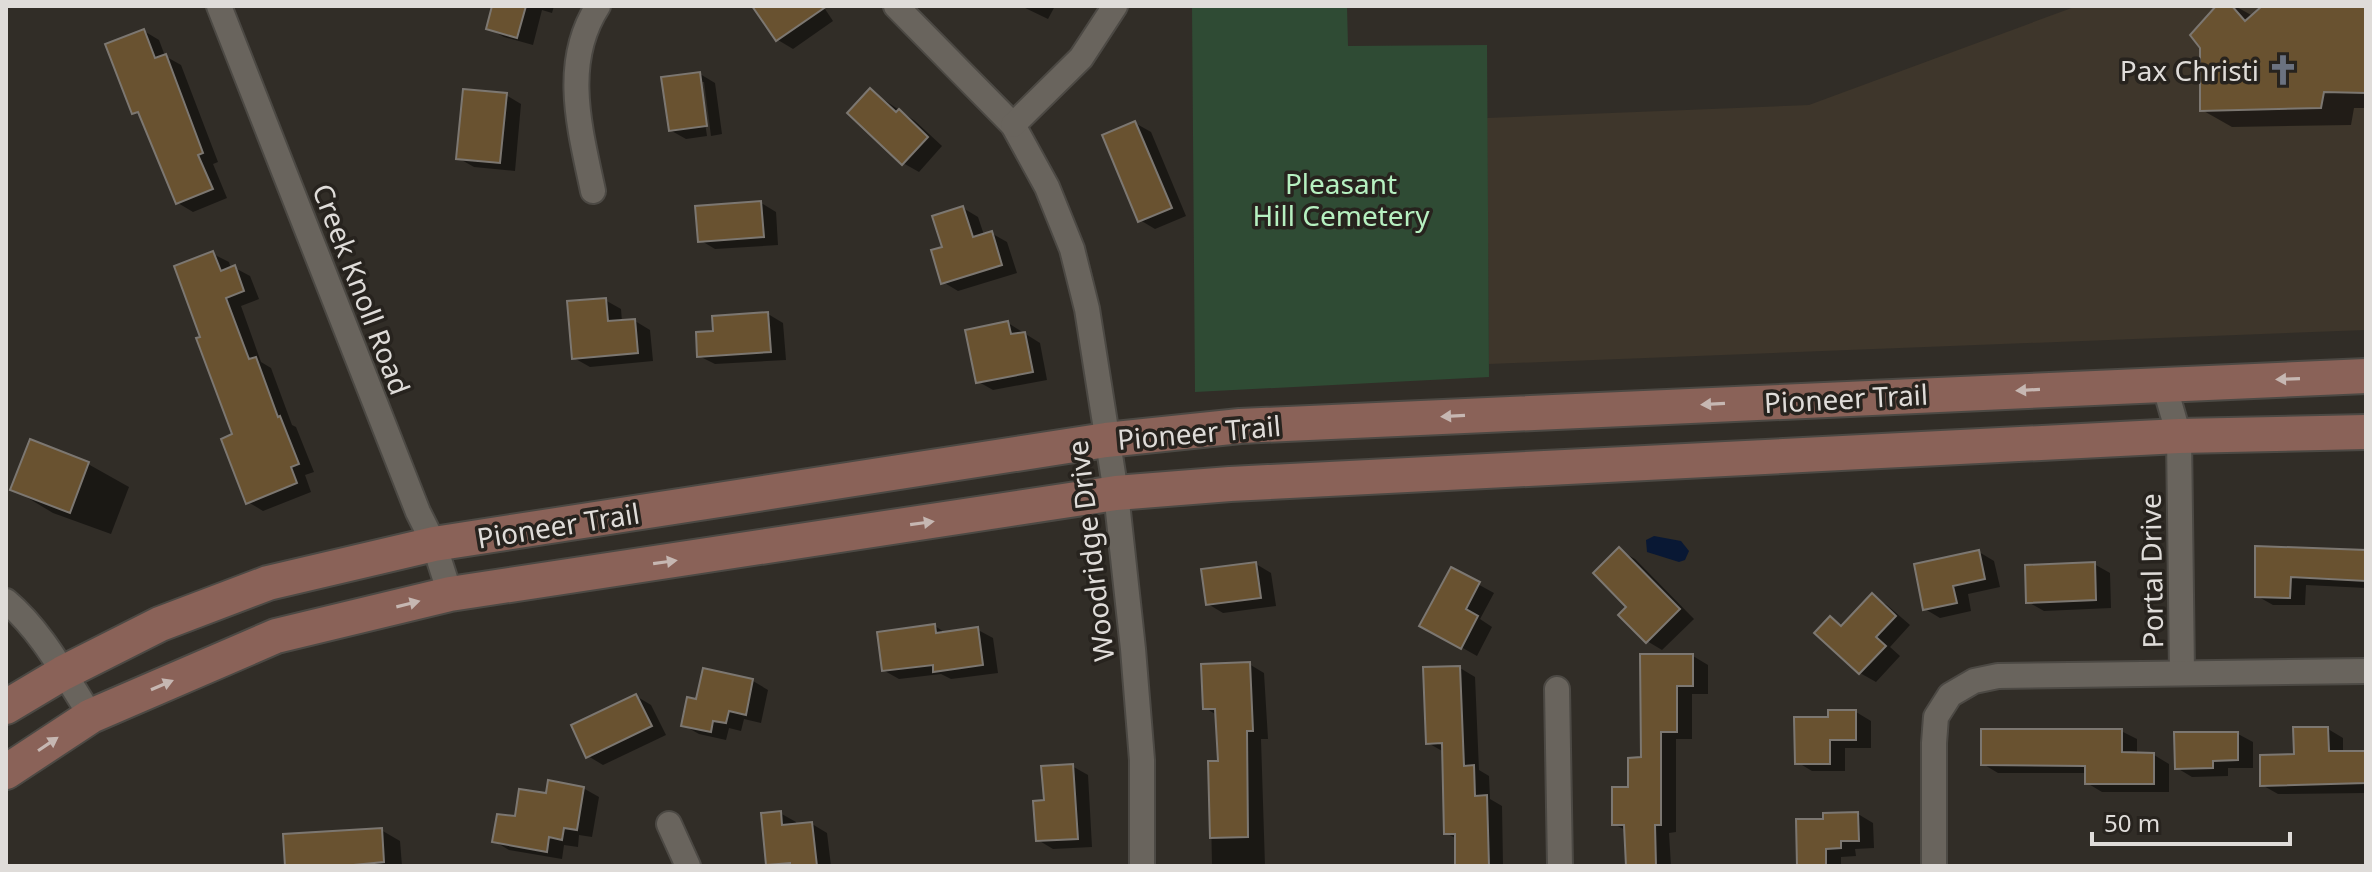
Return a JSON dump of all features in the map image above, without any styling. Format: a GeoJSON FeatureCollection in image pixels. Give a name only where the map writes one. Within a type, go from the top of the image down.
{"type":"FeatureCollection","features":[{"type":"Feature","properties":{"kind":"main road","name":"Pioneer Trail"},"geometry":{"type":"LineString","coordinates":[[6,707],[63,673],[160,624],[268,583],[434,544],[1106,440],[1240,426],[2366,376]]}},
{"type":"Feature","properties":{"kind":"main road","name":"Pioneer Trail"},"geometry":{"type":"LineString","coordinates":[[6,772],[91,716],[276,636],[450,594],[1116,493],[1230,484],[2179,436],[2366,432]]}},
{"type":"Feature","properties":{"kind":"street","name":"Creek Knoll Road"},"geometry":{"type":"LineString","coordinates":[[219,6],[412,497],[434,544],[450,594]]}},
{"type":"Feature","properties":{"kind":"street"},"geometry":{"type":"LineString","coordinates":[[593,191],[575,85],[579,49],[588,21],[598,6]]}},
{"type":"Feature","properties":{"kind":"street","name":"Woodridge Drive"},"geometry":{"type":"LineString","coordinates":[[896,6],[1013,125],[1047,187],[1072,249],[1090,323],[1116,493],[1142,760],[1142,866]]}},
{"type":"Feature","properties":{"kind":"street"},"geometry":{"type":"LineString","coordinates":[[1013,125],[1049,93],[1081,58],[1115,6]]}},
{"type":"Feature","properties":{"kind":"street","name":"Portal Drive"},"geometry":{"type":"LineString","coordinates":[[2164,384],[2179,436],[2182,673],[2366,671]]}},
{"type":"Feature","properties":{"kind":"street"},"geometry":{"type":"LineString","coordinates":[[6,601],[21,614],[91,716]]}},
{"type":"Feature","properties":{"kind":"street"},"geometry":{"type":"LineString","coordinates":[[1934,866],[1936,717],[1950,695],[1974,681],[1998,676],[2182,673]]}},
{"type":"Feature","properties":{"kind":"street"},"geometry":{"type":"LineString","coordinates":[[1557,689],[1560,866]]}},
{"type":"Feature","properties":{"kind":"street"},"geometry":{"type":"LineString","coordinates":[[669,824],[688,866]]}},
{"type":"Feature","properties":{"kind":"shaded area"},"geometry":{"type":"Polygon","coordinates":[[[2077,6],[2366,6],[2366,330],[1489,364],[1487,118],[1809,105],[2077,6]]]}},
{"type":"Feature","properties":{"kind":"green space","name":"Pleasant Hill Cemetery"},"geometry":{"type":"Polygon","coordinates":[[[1192,6],[1347,6],[1348,46],[1487,45],[1489,377],[1195,392],[1192,6]]]}},
{"type":"Feature","properties":{"kind":"water"},"geometry":{"type":"Polygon","coordinates":[[[1654,536],[1681,541],[1689,551],[1685,560],[1679,562],[1647,552],[1646,540],[1654,536]]]}},
{"type":"Feature","properties":{"kind":"building"},"geometry":{"type":"Polygon","coordinates":[[[492,6],[526,6],[517,38],[486,29],[492,6]]]}},
{"type":"Feature","properties":{"kind":"building"},"geometry":{"type":"Polygon","coordinates":[[[752,6],[827,6],[776,41],[752,6]]]}},
{"type":"Feature","properties":{"kind":"building","name":"Pax Christi"},"geometry":{"type":"Polygon","coordinates":[[[2216,6],[2232,6],[2245,21],[2262,6],[2366,6],[2366,93],[2324,92],[2321,108],[2200,111],[2200,48],[2190,35],[2216,6]]]}},
{"type":"Feature","properties":{"kind":"building"},"geometry":{"type":"Polygon","coordinates":[[[144,29],[155,58],[166,54],[203,153],[198,155],[213,189],[176,204],[138,112],[132,114],[105,44],[144,29]]]}},
{"type":"Feature","properties":{"kind":"building"},"geometry":{"type":"Polygon","coordinates":[[[700,72],[707,126],[669,131],[661,77],[700,72]]]}},
{"type":"Feature","properties":{"kind":"building"},"geometry":{"type":"Polygon","coordinates":[[[870,88],[896,112],[899,109],[928,137],[902,165],[847,113],[870,88]]]}},
{"type":"Feature","properties":{"kind":"building"},"geometry":{"type":"Polygon","coordinates":[[[463,89],[507,93],[500,163],[456,159],[463,89]]]}},
{"type":"Feature","properties":{"kind":"building"},"geometry":{"type":"Polygon","coordinates":[[[1135,121],[1172,208],[1138,222],[1102,135],[1135,121]]]}},
{"type":"Feature","properties":{"kind":"building"},"geometry":{"type":"Polygon","coordinates":[[[761,201],[764,237],[698,242],[695,206],[761,201]]]}},
{"type":"Feature","properties":{"kind":"building"},"geometry":{"type":"Polygon","coordinates":[[[963,206],[973,237],[992,231],[1002,265],[941,284],[931,250],[942,247],[932,216],[963,206]]]}},
{"type":"Feature","properties":{"kind":"building"},"geometry":{"type":"Polygon","coordinates":[[[213,251],[221,271],[235,265],[244,291],[226,298],[249,359],[256,357],[299,464],[291,467],[297,483],[246,504],[221,439],[232,434],[196,338],[200,337],[174,266],[213,251]]]}},
{"type":"Feature","properties":{"kind":"building"},"geometry":{"type":"Polygon","coordinates":[[[606,298],[608,321],[635,319],[638,353],[572,359],[567,301],[606,298]]]}},
{"type":"Feature","properties":{"kind":"building"},"geometry":{"type":"Polygon","coordinates":[[[768,312],[771,352],[697,357],[696,332],[713,331],[712,316],[768,312]]]}},
{"type":"Feature","properties":{"kind":"building"},"geometry":{"type":"Polygon","coordinates":[[[1008,321],[1011,334],[1025,332],[1033,372],[976,383],[965,330],[1008,321]]]}},
{"type":"Feature","properties":{"kind":"building"},"geometry":{"type":"Polygon","coordinates":[[[30,439],[89,462],[70,513],[10,490],[30,439]]]}},
{"type":"Feature","properties":{"kind":"building"},"geometry":{"type":"Polygon","coordinates":[[[2255,546],[2366,550],[2366,581],[2291,577],[2290,598],[2255,597],[2255,546]]]}},
{"type":"Feature","properties":{"kind":"building"},"geometry":{"type":"Polygon","coordinates":[[[1619,547],[1680,609],[1646,643],[1618,615],[1626,607],[1593,573],[1619,547]]]}},
{"type":"Feature","properties":{"kind":"building"},"geometry":{"type":"Polygon","coordinates":[[[1979,550],[1985,579],[1953,586],[1957,603],[1923,610],[1914,564],[1979,550]]]}},
{"type":"Feature","properties":{"kind":"building"},"geometry":{"type":"Polygon","coordinates":[[[1256,562],[1261,598],[1206,605],[1201,569],[1256,562]]]}},
{"type":"Feature","properties":{"kind":"building"},"geometry":{"type":"Polygon","coordinates":[[[2095,562],[2096,600],[2026,603],[2025,565],[2095,562]]]}},
{"type":"Feature","properties":{"kind":"building"},"geometry":{"type":"Polygon","coordinates":[[[1451,567],[1480,582],[1466,609],[1478,616],[1461,649],[1419,626],[1451,567]]]}},
{"type":"Feature","properties":{"kind":"building"},"geometry":{"type":"Polygon","coordinates":[[[1872,593],[1896,616],[1876,637],[1886,646],[1859,674],[1814,633],[1830,616],[1841,626],[1872,593]]]}},
{"type":"Feature","properties":{"kind":"building"},"geometry":{"type":"Polygon","coordinates":[[[935,624],[936,633],[978,627],[983,665],[933,672],[933,665],[882,671],[877,632],[935,624]]]}},
{"type":"Feature","properties":{"kind":"building"},"geometry":{"type":"Polygon","coordinates":[[[1640,654],[1693,654],[1693,686],[1677,686],[1677,732],[1661,732],[1661,825],[1655,825],[1656,866],[1626,866],[1624,825],[1612,825],[1612,787],[1628,787],[1628,758],[1641,757],[1640,654]]]}},
{"type":"Feature","properties":{"kind":"building"},"geometry":{"type":"Polygon","coordinates":[[[1250,662],[1253,731],[1247,731],[1248,837],[1210,838],[1208,761],[1218,761],[1215,709],[1203,709],[1201,664],[1250,662]]]}},
{"type":"Feature","properties":{"kind":"building"},"geometry":{"type":"Polygon","coordinates":[[[1460,666],[1464,766],[1474,765],[1475,796],[1487,795],[1489,866],[1455,866],[1455,834],[1444,834],[1442,743],[1426,744],[1423,667],[1460,666]]]}},
{"type":"Feature","properties":{"kind":"building"},"geometry":{"type":"Polygon","coordinates":[[[703,668],[753,679],[746,715],[729,711],[726,723],[713,721],[711,732],[681,726],[687,697],[696,699],[703,668]]]}},
{"type":"Feature","properties":{"kind":"building"},"geometry":{"type":"Polygon","coordinates":[[[636,694],[652,726],[586,758],[571,725],[636,694]]]}},
{"type":"Feature","properties":{"kind":"building"},"geometry":{"type":"Polygon","coordinates":[[[1828,710],[1856,710],[1856,740],[1830,740],[1830,764],[1795,764],[1794,717],[1828,717],[1828,710]]]}},
{"type":"Feature","properties":{"kind":"building"},"geometry":{"type":"Polygon","coordinates":[[[2293,727],[2328,727],[2329,751],[2366,751],[2366,783],[2260,786],[2260,755],[2294,754],[2293,727]]]}},
{"type":"Feature","properties":{"kind":"building"},"geometry":{"type":"Polygon","coordinates":[[[1981,729],[2122,729],[2122,752],[2154,753],[2154,784],[2085,784],[2085,766],[1981,765],[1981,729]]]}},
{"type":"Feature","properties":{"kind":"building"},"geometry":{"type":"Polygon","coordinates":[[[2174,732],[2238,732],[2238,760],[2213,761],[2213,768],[2175,769],[2174,732]]]}},
{"type":"Feature","properties":{"kind":"building"},"geometry":{"type":"Polygon","coordinates":[[[1073,764],[1078,839],[1036,841],[1033,801],[1044,800],[1041,766],[1073,764]]]}},
{"type":"Feature","properties":{"kind":"building"},"geometry":{"type":"Polygon","coordinates":[[[548,780],[584,787],[577,830],[564,828],[562,840],[549,837],[547,852],[492,842],[497,814],[515,816],[519,789],[546,793],[548,780]]]}},
{"type":"Feature","properties":{"kind":"building"},"geometry":{"type":"Polygon","coordinates":[[[781,811],[782,825],[812,822],[817,866],[790,866],[790,863],[766,865],[761,813],[781,811]]]}},
{"type":"Feature","properties":{"kind":"building"},"geometry":{"type":"Polygon","coordinates":[[[1858,812],[1859,841],[1841,841],[1841,848],[1826,849],[1826,866],[1797,866],[1796,819],[1823,819],[1823,813],[1858,812]]]}},
{"type":"Feature","properties":{"kind":"building"},"geometry":{"type":"Polygon","coordinates":[[[382,828],[384,862],[285,866],[283,834],[382,828]]]}},
{"type":"Feature","properties":{"kind":"place","name":"Pax Christi"},"geometry":{"type":"Point","coordinates":[2283,70]}}]}
